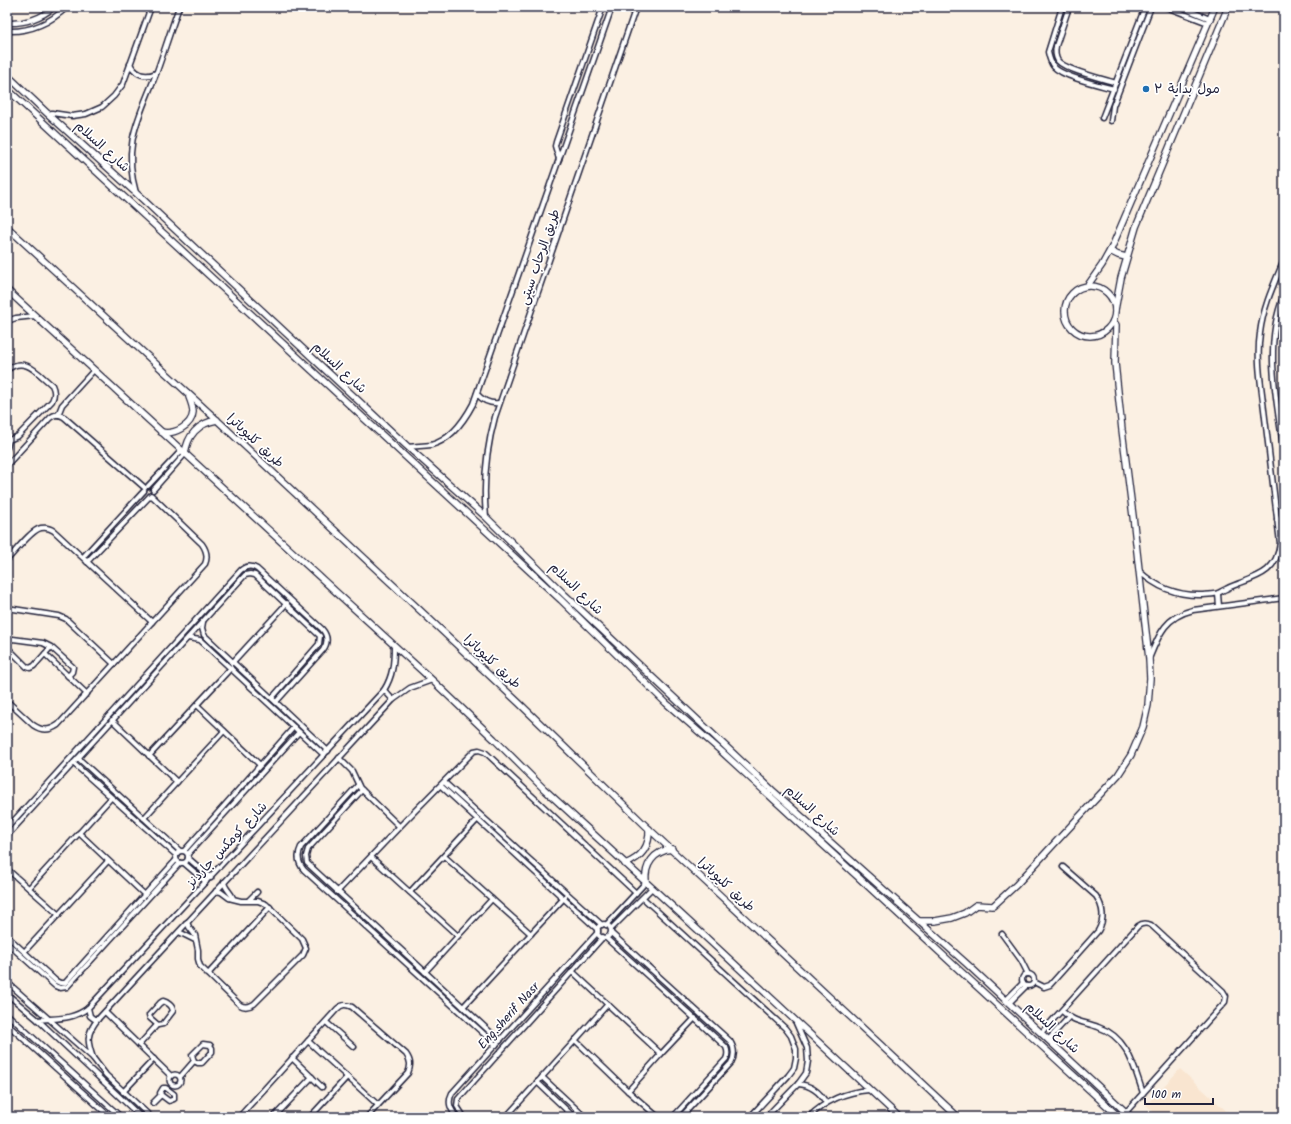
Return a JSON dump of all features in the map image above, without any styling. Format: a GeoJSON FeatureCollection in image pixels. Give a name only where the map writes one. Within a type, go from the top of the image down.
{"type":"FeatureCollection","features":[{"type":"Feature","properties":{"kind":"main road"},"geometry":{"type":"LineString","coordinates":[[1088,285],[1110,251],[1215,7]]}},
{"type":"Feature","properties":{"kind":"main road"},"geometry":{"type":"LineString","coordinates":[[1115,310],[1114,302],[1107,292],[1096,286],[1088,285],[1076,289],[1070,294],[1064,308],[1064,315],[1071,329],[1084,336],[1091,337],[1098,335],[1110,327],[1113,321],[1126,257],[1136,227],[1228,7]]}},
{"type":"Feature","properties":{"kind":"main road","name":"شارع السلام"},"geometry":{"type":"LineString","coordinates":[[7,75],[486,518],[772,790],[920,921],[1131,1117]]}},
{"type":"Feature","properties":{"kind":"main road","name":"شارع السلام"},"geometry":{"type":"LineString","coordinates":[[7,90],[561,600],[666,703],[721,751],[1119,1117]]}},
{"type":"Feature","properties":{"kind":"main road"},"geometry":{"type":"LineString","coordinates":[[140,212],[148,204]]}},
{"type":"Feature","properties":{"kind":"main road","name":"طريق كليوباترا"},"geometry":{"type":"LineString","coordinates":[[7,226],[188,395],[217,420],[541,724],[649,829],[958,1117]]}},
{"type":"Feature","properties":{"kind":"main road"},"geometry":{"type":"LineString","coordinates":[[1110,251],[1126,257]]}},
{"type":"Feature","properties":{"kind":"main road"},"geometry":{"type":"LineString","coordinates":[[7,290],[432,680],[516,760],[544,789],[899,1117]]}},
{"type":"Feature","properties":{"kind":"main road"},"geometry":{"type":"LineString","coordinates":[[920,921],[935,921],[952,918],[965,913],[976,905],[993,906],[1022,879],[1118,775],[1137,744],[1145,719],[1149,696],[1149,659],[1122,430],[1115,363],[1116,326],[1113,321]]}},
{"type":"Feature","properties":{"kind":"main road"},"geometry":{"type":"LineString","coordinates":[[161,432],[169,433],[176,431],[190,420],[193,409],[188,395]]}},
{"type":"Feature","properties":{"kind":"main road"},"geometry":{"type":"LineString","coordinates":[[183,452],[195,430],[205,424],[217,420]]}},
{"type":"Feature","properties":{"kind":"main road"},"geometry":{"type":"LineString","coordinates":[[561,600],[566,595]]}},
{"type":"Feature","properties":{"kind":"main road"},"geometry":{"type":"LineString","coordinates":[[625,864],[640,856],[646,849],[649,841],[649,829]]}},
{"type":"Feature","properties":{"kind":"main road"},"geometry":{"type":"LineString","coordinates":[[646,882],[646,870],[651,860],[660,852],[672,849]]}},
{"type":"Feature","properties":{"kind":"street"},"geometry":{"type":"LineString","coordinates":[[7,23],[32,20],[54,7]]}},
{"type":"Feature","properties":{"kind":"street"},"geometry":{"type":"LineString","coordinates":[[7,31],[35,28],[52,19],[67,7]]}},
{"type":"Feature","properties":{"kind":"street"},"geometry":{"type":"LineString","coordinates":[[48,114],[52,113],[64,116],[79,115],[94,111],[108,102],[123,84],[151,7]]}},
{"type":"Feature","properties":{"kind":"street"},"geometry":{"type":"LineString","coordinates":[[136,193],[130,166],[132,139],[179,7]]}},
{"type":"Feature","properties":{"kind":"street"},"geometry":{"type":"LineString","coordinates":[[560,159],[555,146],[556,142],[603,7]]}},
{"type":"Feature","properties":{"kind":"street","name":"طريق الرحاب سيتى"},"geometry":{"type":"LineString","coordinates":[[408,447],[432,444],[443,440],[465,419],[477,394],[612,7]]}},
{"type":"Feature","properties":{"kind":"street","name":"طريق الرحاب سيتى"},"geometry":{"type":"LineString","coordinates":[[486,518],[484,488],[486,460],[491,431],[499,403],[596,128],[636,7]]}},
{"type":"Feature","properties":{"kind":"street"},"geometry":{"type":"LineString","coordinates":[[1062,7],[1048,52],[1053,66],[1068,75],[1114,89]]}},
{"type":"Feature","properties":{"kind":"street"},"geometry":{"type":"LineString","coordinates":[[1069,7],[1055,52],[1056,58],[1062,64],[1070,68],[1116,83]]}},
{"type":"Feature","properties":{"kind":"street"},"geometry":{"type":"LineString","coordinates":[[1102,118],[1145,7]]}},
{"type":"Feature","properties":{"kind":"street"},"geometry":{"type":"LineString","coordinates":[[1111,121],[1115,101],[1151,7]]}},
{"type":"Feature","properties":{"kind":"street"},"geometry":{"type":"LineString","coordinates":[[1166,7],[1209,21]]}},
{"type":"Feature","properties":{"kind":"street"},"geometry":{"type":"LineString","coordinates":[[1183,8],[1184,14]]}},
{"type":"Feature","properties":{"kind":"street"},"geometry":{"type":"LineString","coordinates":[[1183,8],[1209,21]]}},
{"type":"Feature","properties":{"kind":"street"},"geometry":{"type":"LineString","coordinates":[[1057,23],[1063,25]]}},
{"type":"Feature","properties":{"kind":"street"},"geometry":{"type":"LineString","coordinates":[[130,64],[133,69],[141,75],[152,75],[156,73]]}},
{"type":"Feature","properties":{"kind":"street"},"geometry":{"type":"LineString","coordinates":[[1110,99],[1115,101]]}},
{"type":"Feature","properties":{"kind":"street"},"geometry":{"type":"LineString","coordinates":[[1139,570],[1151,581],[1173,592],[1188,595],[1218,594],[1231,586],[1262,575],[1269,569],[1275,559],[1279,548],[1277,520],[1260,376],[1259,347],[1260,332],[1265,309],[1273,285],[1284,260]]}},
{"type":"Feature","properties":{"kind":"street"},"geometry":{"type":"LineString","coordinates":[[1284,295],[1275,322],[1272,350],[1284,453]]}},
{"type":"Feature","properties":{"kind":"street"},"geometry":{"type":"LineString","coordinates":[[7,321],[16,318],[35,316]]}},
{"type":"Feature","properties":{"kind":"street"},"geometry":{"type":"LineString","coordinates":[[7,370],[19,364],[29,366],[52,385],[55,391],[52,401],[18,436],[8,439],[7,448]]}},
{"type":"Feature","properties":{"kind":"street"},"geometry":{"type":"LineString","coordinates":[[58,415],[62,405],[94,370]]}},
{"type":"Feature","properties":{"kind":"street"},"geometry":{"type":"LineString","coordinates":[[477,394],[484,401],[489,403],[499,403]]}},
{"type":"Feature","properties":{"kind":"street"},"geometry":{"type":"LineString","coordinates":[[7,465],[50,418],[55,415],[64,417],[146,488],[146,495],[150,495],[202,544],[207,556],[205,564],[202,568],[58,725],[48,730],[43,730],[33,725],[7,701]]}},
{"type":"Feature","properties":{"kind":"street"},"geometry":{"type":"LineString","coordinates":[[83,558],[168,464],[183,452]]}},
{"type":"Feature","properties":{"kind":"street"},"geometry":{"type":"LineString","coordinates":[[87,562],[153,493],[153,490],[173,468],[183,452]]}},
{"type":"Feature","properties":{"kind":"street"},"geometry":{"type":"LineString","coordinates":[[168,464],[173,468]]}},
{"type":"Feature","properties":{"kind":"street"},"geometry":{"type":"LineString","coordinates":[[157,477],[161,481]]}},
{"type":"Feature","properties":{"kind":"street"},"geometry":{"type":"LineString","coordinates":[[146,488],[152,487],[153,490]]}},
{"type":"Feature","properties":{"kind":"street"},"geometry":{"type":"LineString","coordinates":[[1277,520],[1284,519]]}},
{"type":"Feature","properties":{"kind":"street"},"geometry":{"type":"LineString","coordinates":[[7,560],[36,530],[45,527],[54,530],[152,622]]}},
{"type":"Feature","properties":{"kind":"street"},"geometry":{"type":"LineString","coordinates":[[7,828],[243,568],[249,566],[257,569],[322,629],[326,635],[327,641],[323,650],[276,702]]}},
{"type":"Feature","properties":{"kind":"street"},"geometry":{"type":"LineString","coordinates":[[7,836],[247,574],[255,575],[320,636],[320,642],[272,698]]}},
{"type":"Feature","properties":{"kind":"street"},"geometry":{"type":"LineString","coordinates":[[1218,594],[1219,606]]}},
{"type":"Feature","properties":{"kind":"street"},"geometry":{"type":"LineString","coordinates":[[1149,659],[1161,631],[1174,618],[1186,612],[1219,606],[1284,598]]}},
{"type":"Feature","properties":{"kind":"street"},"geometry":{"type":"LineString","coordinates":[[149,756],[230,667],[233,661],[290,600]]}},
{"type":"Feature","properties":{"kind":"street"},"geometry":{"type":"LineString","coordinates":[[7,608],[66,618],[114,664]]}},
{"type":"Feature","properties":{"kind":"street"},"geometry":{"type":"LineString","coordinates":[[202,622],[204,635],[328,751]]}},
{"type":"Feature","properties":{"kind":"street"},"geometry":{"type":"LineString","coordinates":[[187,638],[200,640],[324,755]]}},
{"type":"Feature","properties":{"kind":"street"},"geometry":{"type":"LineString","coordinates":[[51,647],[33,668],[28,668],[8,648],[7,644],[9,640],[13,639],[43,643],[51,647],[72,667],[72,672],[68,676]]}},
{"type":"Feature","properties":{"kind":"street","name":"شارع كومكس جاردنز"},"geometry":{"type":"LineString","coordinates":[[38,1020],[69,1017],[80,1014],[88,1008],[211,878],[384,690],[392,673],[394,646]]}},
{"type":"Feature","properties":{"kind":"street"},"geometry":{"type":"LineString","coordinates":[[45,654],[87,694]]}},
{"type":"Feature","properties":{"kind":"street","name":"شارع كومكس جاردنز"},"geometry":{"type":"LineString","coordinates":[[93,1058],[89,1044],[89,1033],[98,1019],[393,700],[410,688],[432,680]]}},
{"type":"Feature","properties":{"kind":"street"},"geometry":{"type":"LineString","coordinates":[[384,690],[393,700]]}},
{"type":"Feature","properties":{"kind":"street"},"geometry":{"type":"LineString","coordinates":[[196,705],[260,765]]}},
{"type":"Feature","properties":{"kind":"street"},"geometry":{"type":"LineString","coordinates":[[112,720],[177,782]]}},
{"type":"Feature","properties":{"kind":"street"},"geometry":{"type":"LineString","coordinates":[[7,936],[56,981],[60,983],[65,982],[145,895],[176,858],[177,852],[182,851],[294,727]]}},
{"type":"Feature","properties":{"kind":"street"},"geometry":{"type":"LineString","coordinates":[[144,818],[224,731]]}},
{"type":"Feature","properties":{"kind":"street"},"geometry":{"type":"LineString","coordinates":[[7,943],[55,986],[60,988],[67,987],[182,863],[186,861],[188,856],[299,732]]}},
{"type":"Feature","properties":{"kind":"street"},"geometry":{"type":"LineString","coordinates":[[338,892],[474,751],[479,750],[484,752],[636,893]]}},
{"type":"Feature","properties":{"kind":"street"},"geometry":{"type":"LineString","coordinates":[[78,758],[211,878]]}},
{"type":"Feature","properties":{"kind":"street"},"geometry":{"type":"LineString","coordinates":[[339,758],[352,771],[358,785],[362,790],[400,826]]}},
{"type":"Feature","properties":{"kind":"street"},"geometry":{"type":"LineString","coordinates":[[73,764],[176,858],[206,882]]}},
{"type":"Feature","properties":{"kind":"street"},"geometry":{"type":"LineString","coordinates":[[444,782],[568,894],[604,925],[609,926],[611,931],[661,979],[730,1041],[734,1049],[734,1058],[681,1117]]}},
{"type":"Feature","properties":{"kind":"street"},"geometry":{"type":"LineString","coordinates":[[358,785],[301,847],[298,856],[300,865],[496,1045]]}},
{"type":"Feature","properties":{"kind":"street"},"geometry":{"type":"LineString","coordinates":[[441,786],[564,898],[598,931],[600,936],[657,984],[726,1047],[728,1053],[726,1060],[673,1117]]}},
{"type":"Feature","properties":{"kind":"street"},"geometry":{"type":"LineString","coordinates":[[362,790],[308,849],[306,852],[306,860],[309,866],[500,1040]]}},
{"type":"Feature","properties":{"kind":"street"},"geometry":{"type":"LineString","coordinates":[[29,888],[111,798]]}},
{"type":"Feature","properties":{"kind":"street"},"geometry":{"type":"LineString","coordinates":[[473,816],[477,812]]}},
{"type":"Feature","properties":{"kind":"street"},"geometry":{"type":"LineString","coordinates":[[410,892],[477,820]]}},
{"type":"Feature","properties":{"kind":"street"},"geometry":{"type":"LineString","coordinates":[[79,833],[145,895]]}},
{"type":"Feature","properties":{"kind":"street"},"geometry":{"type":"LineString","coordinates":[[444,856],[531,934]]}},
{"type":"Feature","properties":{"kind":"street"},"geometry":{"type":"LineString","coordinates":[[371,857],[458,936]]}},
{"type":"Feature","properties":{"kind":"street"},"geometry":{"type":"LineString","coordinates":[[24,952],[108,861]]}},
{"type":"Feature","properties":{"kind":"street"},"geometry":{"type":"LineString","coordinates":[[1034,982],[1044,987],[1050,985],[1098,931],[1102,923],[1103,913],[1099,900],[1063,867]]}},
{"type":"Feature","properties":{"kind":"street"},"geometry":{"type":"LineString","coordinates":[[7,869],[59,915]]}},
{"type":"Feature","properties":{"kind":"street"},"geometry":{"type":"LineString","coordinates":[[224,882],[225,888],[233,898]]}},
{"type":"Feature","properties":{"kind":"street"},"geometry":{"type":"LineString","coordinates":[[598,931],[646,882]]}},
{"type":"Feature","properties":{"kind":"street"},"geometry":{"type":"LineString","coordinates":[[464,1117],[457,1106],[458,1099],[572,971],[604,938],[608,936],[632,908],[652,888]]}},
{"type":"Feature","properties":{"kind":"street"},"geometry":{"type":"LineString","coordinates":[[187,922],[195,935],[199,963],[202,969],[240,1006],[246,1007],[254,1004],[303,955],[306,948],[302,939],[270,907],[258,901],[241,901],[229,898],[221,892],[216,891]]}},
{"type":"Feature","properties":{"kind":"street"},"geometry":{"type":"LineString","coordinates":[[249,900],[257,892]]}},
{"type":"Feature","properties":{"kind":"street"},"geometry":{"type":"LineString","coordinates":[[463,1007],[568,894]]}},
{"type":"Feature","properties":{"kind":"street"},"geometry":{"type":"LineString","coordinates":[[643,898],[785,1028],[793,1040],[796,1048],[796,1058],[791,1072],[750,1117]]}},
{"type":"Feature","properties":{"kind":"street"},"geometry":{"type":"LineString","coordinates":[[425,972],[492,899]]}},
{"type":"Feature","properties":{"kind":"street"},"geometry":{"type":"LineString","coordinates":[[626,904],[632,908]]}},
{"type":"Feature","properties":{"kind":"street"},"geometry":{"type":"LineString","coordinates":[[208,974],[270,907]]}},
{"type":"Feature","properties":{"kind":"street"},"geometry":{"type":"LineString","coordinates":[[1041,1033],[1138,926],[1145,924],[1151,926],[1223,991],[1226,996],[1225,1002],[1126,1112]]}},
{"type":"Feature","properties":{"kind":"street","name":"Eng.sherif Nasr"},"geometry":{"type":"LineString","coordinates":[[456,1117],[449,1105],[451,1095],[598,931]]}},
{"type":"Feature","properties":{"kind":"street"},"geometry":{"type":"LineString","coordinates":[[179,932],[195,940]]}},
{"type":"Feature","properties":{"kind":"street"},"geometry":{"type":"LineString","coordinates":[[1002,934],[1021,960],[1028,974],[1033,976],[1034,982]]}},
{"type":"Feature","properties":{"kind":"street"},"geometry":{"type":"LineString","coordinates":[[572,971],[660,1054]]}},
{"type":"Feature","properties":{"kind":"street"},"geometry":{"type":"LineString","coordinates":[[1024,984],[1023,977],[1028,974]]}},
{"type":"Feature","properties":{"kind":"street"},"geometry":{"type":"LineString","coordinates":[[657,984],[661,979]]}},
{"type":"Feature","properties":{"kind":"street"},"geometry":{"type":"LineString","coordinates":[[1024,984],[1030,986],[1034,982]]}},
{"type":"Feature","properties":{"kind":"street"},"geometry":{"type":"LineString","coordinates":[[7,983],[93,1058],[106,1075],[151,1117]]}},
{"type":"Feature","properties":{"kind":"street"},"geometry":{"type":"LineString","coordinates":[[1007,1001],[1024,984]]}},
{"type":"Feature","properties":{"kind":"street"},"geometry":{"type":"LineString","coordinates":[[7,994],[38,1020],[139,1116]]}},
{"type":"Feature","properties":{"kind":"street"},"geometry":{"type":"LineString","coordinates":[[139,1045],[156,1025],[163,1024],[173,1011],[173,1008],[165,1002],[160,1003],[149,1015],[156,1025]]}},
{"type":"Feature","properties":{"kind":"street"},"geometry":{"type":"LineString","coordinates":[[535,1002],[540,1007]]}},
{"type":"Feature","properties":{"kind":"street"},"geometry":{"type":"LineString","coordinates":[[239,1117],[340,1006],[344,1004],[352,1007],[408,1056],[410,1065],[408,1073],[367,1117]]}},
{"type":"Feature","properties":{"kind":"street"},"geometry":{"type":"LineString","coordinates":[[506,1117],[608,1004]]}},
{"type":"Feature","properties":{"kind":"street"},"geometry":{"type":"LineString","coordinates":[[88,1008],[90,1016],[94,1019],[98,1019]]}},
{"type":"Feature","properties":{"kind":"street"},"geometry":{"type":"LineString","coordinates":[[1062,1011],[1076,1021],[1105,1030],[1119,1040],[1129,1054],[1143,1093]]}},
{"type":"Feature","properties":{"kind":"street"},"geometry":{"type":"LineString","coordinates":[[105,1012],[171,1076],[170,1080],[174,1085]]}},
{"type":"Feature","properties":{"kind":"street"},"geometry":{"type":"LineString","coordinates":[[7,1014],[121,1117]]}},
{"type":"Feature","properties":{"kind":"street"},"geometry":{"type":"LineString","coordinates":[[1048,1040],[1069,1017]]}},
{"type":"Feature","properties":{"kind":"street"},"geometry":{"type":"LineString","coordinates":[[628,1091],[660,1054],[695,1018]]}},
{"type":"Feature","properties":{"kind":"street"},"geometry":{"type":"LineString","coordinates":[[766,1117],[798,1084],[806,1073],[808,1056],[806,1043],[795,1020]]}},
{"type":"Feature","properties":{"kind":"street"},"geometry":{"type":"LineString","coordinates":[[326,1022],[354,1047]]}},
{"type":"Feature","properties":{"kind":"street"},"geometry":{"type":"LineString","coordinates":[[7,1024],[110,1117]]}},
{"type":"Feature","properties":{"kind":"street"},"geometry":{"type":"LineString","coordinates":[[24,1039],[30,1034]]}},
{"type":"Feature","properties":{"kind":"street"},"geometry":{"type":"LineString","coordinates":[[575,1040],[628,1091],[658,1117]]}},
{"type":"Feature","properties":{"kind":"street"},"geometry":{"type":"LineString","coordinates":[[308,1041],[378,1105]]}},
{"type":"Feature","properties":{"kind":"street"},"geometry":{"type":"LineString","coordinates":[[203,1044],[210,1045],[212,1052],[202,1063],[194,1061],[192,1055],[203,1044]]}},
{"type":"Feature","properties":{"kind":"street"},"geometry":{"type":"LineString","coordinates":[[292,1058],[322,1086]]}},
{"type":"Feature","properties":{"kind":"street"},"geometry":{"type":"LineString","coordinates":[[123,1092],[154,1059]]}},
{"type":"Feature","properties":{"kind":"street"},"geometry":{"type":"LineString","coordinates":[[170,1090],[174,1085],[179,1084],[180,1077],[194,1061]]}},
{"type":"Feature","properties":{"kind":"street"},"geometry":{"type":"LineString","coordinates":[[171,1076],[176,1074],[180,1077]]}},
{"type":"Feature","properties":{"kind":"street"},"geometry":{"type":"LineString","coordinates":[[102,1080],[106,1075]]}},
{"type":"Feature","properties":{"kind":"street"},"geometry":{"type":"LineString","coordinates":[[274,1117],[312,1077]]}},
{"type":"Feature","properties":{"kind":"street"},"geometry":{"type":"LineString","coordinates":[[310,1117],[347,1077]]}},
{"type":"Feature","properties":{"kind":"street"},"geometry":{"type":"LineString","coordinates":[[542,1077],[585,1117]]}},
{"type":"Feature","properties":{"kind":"street"},"geometry":{"type":"LineString","coordinates":[[537,1082],[574,1117]]}},
{"type":"Feature","properties":{"kind":"street"},"geometry":{"type":"LineString","coordinates":[[798,1084],[813,1088],[822,1096],[826,1103]]}},
{"type":"Feature","properties":{"kind":"street"},"geometry":{"type":"LineString","coordinates":[[153,1103],[161,1095],[160,1093],[163,1088],[170,1090],[175,1097],[172,1101],[169,1101],[161,1095]]}},
{"type":"Feature","properties":{"kind":"street"},"geometry":{"type":"LineString","coordinates":[[809,1117],[826,1103],[846,1094],[869,1090]]}},
{"type":"Feature","properties":{"kind":"street"},"geometry":{"type":"LineString","coordinates":[[696,1092],[700,1096]]}},
{"type":"Feature","properties":{"kind":"shaded area"},"geometry":{"type":"Polygon","coordinates":[[[1180,1069],[1233,1117],[1159,1117],[1146,1105],[1180,1069]]]}},
{"type":"Feature","properties":{"kind":"place","name":"مول بداية ۲"},"geometry":{"type":"Point","coordinates":[1146,89]}}]}
